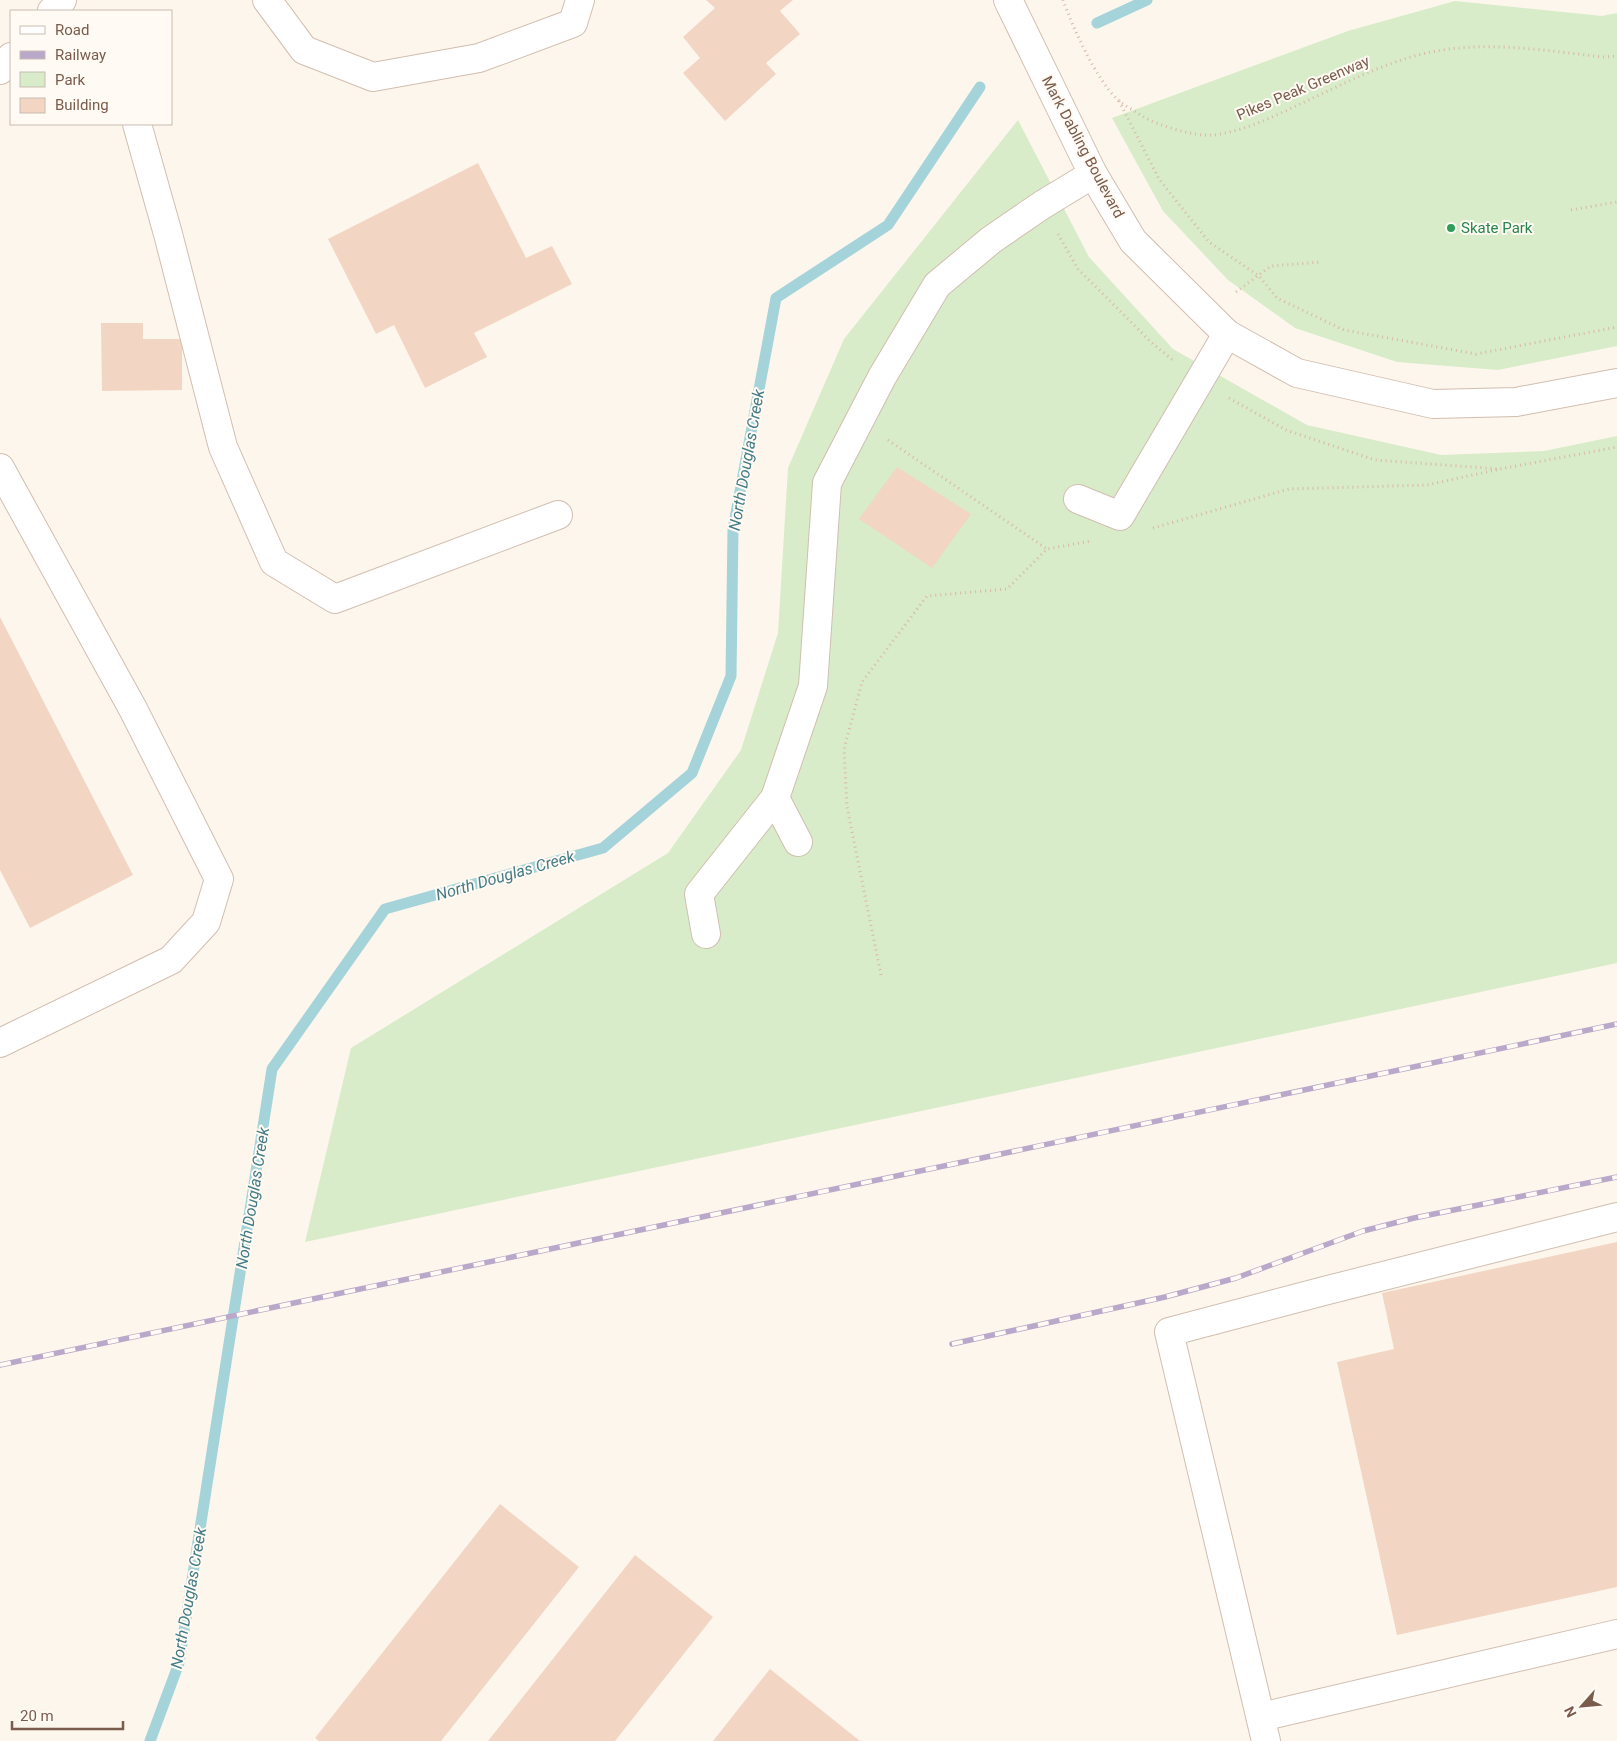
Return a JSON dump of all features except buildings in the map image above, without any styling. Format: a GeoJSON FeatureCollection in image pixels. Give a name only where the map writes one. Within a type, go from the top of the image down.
{"type":"FeatureCollection","features":[{"type":"Feature","properties":{"kind":"street"},"geometry":{"type":"LineString","coordinates":[[53,10],[62,0]]}},
{"type":"Feature","properties":{"kind":"street"},"geometry":{"type":"LineString","coordinates":[[266,0],[304,50],[373,77],[479,58],[573,23],[580,0]]}},
{"type":"Feature","properties":{"kind":"street","name":"Mark Dabling Boulevard"},"geometry":{"type":"LineString","coordinates":[[1008,0],[1093,174],[1133,241],[1227,334],[1297,373],[1434,404],[1516,402],[1617,383]]}},
{"type":"Feature","properties":{"kind":"street"},"geometry":{"type":"LineString","coordinates":[[0,70],[10,58]]}},
{"type":"Feature","properties":{"kind":"street"},"geometry":{"type":"LineString","coordinates":[[137,125],[223,447],[274,562],[335,599],[558,515]]}},
{"type":"Feature","properties":{"kind":"street"},"geometry":{"type":"LineString","coordinates":[[706,934],[699,894],[775,798],[813,686],[827,483],[836,465],[882,377],[937,285],[991,240],[1042,205],[1093,174]]}},
{"type":"Feature","properties":{"kind":"street"},"geometry":{"type":"LineString","coordinates":[[1078,499],[1120,516],[1227,334]]}},
{"type":"Feature","properties":{"kind":"street"},"geometry":{"type":"LineString","coordinates":[[0,468],[134,709],[219,879],[206,922],[171,960],[0,1044]]}},
{"type":"Feature","properties":{"kind":"street"},"geometry":{"type":"LineString","coordinates":[[775,798],[798,842]]}},
{"type":"Feature","properties":{"kind":"street"},"geometry":{"type":"LineString","coordinates":[[1617,1217],[1324,1290],[1170,1332],[1263,1729],[1617,1634]]}},
{"type":"Feature","properties":{"kind":"path","name":"Pikes Peak Greenway"},"geometry":{"type":"LineString","coordinates":[[1063,0],[1096,71],[1107,88],[1119,101],[1149,120],[1170,129],[1213,135],[1262,122],[1382,66],[1436,51],[1506,46],[1603,57],[1617,56]]}},
{"type":"Feature","properties":{"kind":"path"},"geometry":{"type":"LineString","coordinates":[[1119,101],[1159,179],[1209,242],[1259,276],[1277,298],[1344,330],[1476,354],[1617,327]]}},
{"type":"Feature","properties":{"kind":"path"},"geometry":{"type":"LineString","coordinates":[[1571,210],[1617,202]]}},
{"type":"Feature","properties":{"kind":"path"},"geometry":{"type":"LineString","coordinates":[[1236,292],[1271,266],[1321,262]]}},
{"type":"Feature","properties":{"kind":"path"},"geometry":{"type":"LineString","coordinates":[[888,440],[1047,549]]}},
{"type":"Feature","properties":{"kind":"path"},"geometry":{"type":"LineString","coordinates":[[1151,529],[1289,490],[1426,486],[1500,468]]}},
{"type":"Feature","properties":{"kind":"path"},"geometry":{"type":"LineString","coordinates":[[881,975],[847,807],[844,749],[862,682],[927,596],[1007,589],[1047,549],[1094,541]]}},
{"type":"Feature","properties":{"kind":"green space"},"geometry":{"type":"Polygon","coordinates":[[[1455,1],[1602,16],[1617,13],[1617,346],[1498,370],[1397,362],[1295,328],[1228,280],[1163,211],[1112,118],[1348,31],[1455,1]]]}},
{"type":"Feature","properties":{"kind":"green space"},"geometry":{"type":"Polygon","coordinates":[[[1018,120],[1089,257],[1173,349],[1307,425],[1441,455],[1544,451],[1617,436],[1617,963],[305,1242],[351,1048],[668,853],[741,750],[778,633],[788,468],[844,339],[1018,120]]]}},
{"type":"Feature","properties":{"kind":"waterway"},"geometry":{"type":"LineString","coordinates":[[1097,23],[1147,0]]}},
{"type":"Feature","properties":{"kind":"waterway","name":"North Douglas Creek"},"geometry":{"type":"LineString","coordinates":[[150,1741],[179,1663],[272,1069],[385,909],[603,848],[692,773],[731,676],[733,529],[776,298],[888,225],[980,87]]}},
{"type":"Feature","properties":{"kind":"railway"},"geometry":{"type":"LineString","coordinates":[[0,1365],[1617,1024]]}},
{"type":"Feature","properties":{"kind":"railway"},"geometry":{"type":"LineString","coordinates":[[952,1344],[1165,1297],[1236,1278],[1363,1231],[1414,1218],[1617,1177]]}},
{"type":"Feature","properties":{"kind":"place","name":"Skate Park"},"geometry":{"type":"Point","coordinates":[1451,228]}}]}
